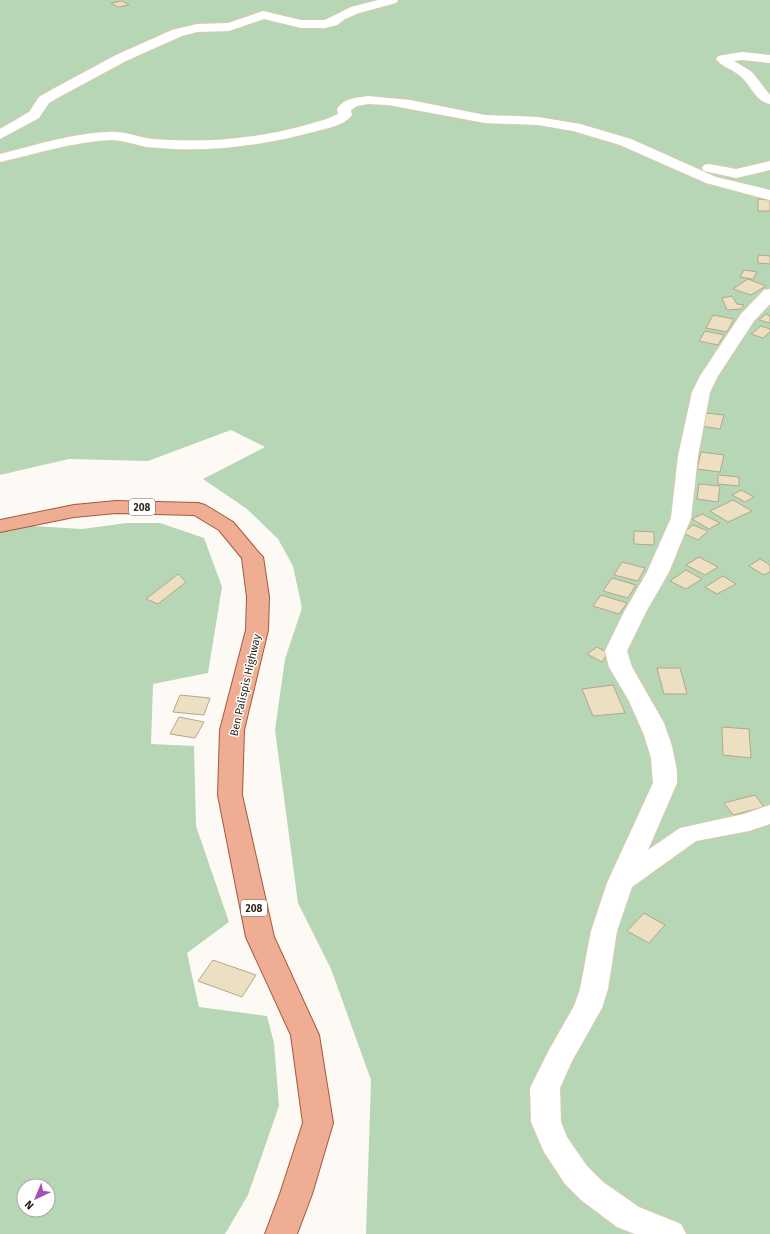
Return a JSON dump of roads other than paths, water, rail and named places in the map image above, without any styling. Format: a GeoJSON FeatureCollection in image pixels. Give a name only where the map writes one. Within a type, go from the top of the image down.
{"type":"FeatureCollection","features":[{"type":"Feature","properties":{"kind":"main road","name":"Ben Palispis Highway"},"geometry":{"type":"LineString","coordinates":[[0,526],[74,511],[116,506],[198,510],[226,526],[252,556],[258,597],[257,630],[232,730],[230,795],[260,937],[305,1035],[318,1123],[296,1194],[281,1234]]}},
{"type":"Feature","properties":{"kind":"street"},"geometry":{"type":"LineString","coordinates":[[0,135],[34,114],[44,100],[56,93],[121,58],[177,33],[193,29],[229,27],[263,15],[301,24],[324,24],[333,22],[350,12],[392,0]]}},
{"type":"Feature","properties":{"kind":"street"},"geometry":{"type":"LineString","coordinates":[[770,59],[742,56],[723,59],[729,65],[746,73],[756,89],[770,100]]}},
{"type":"Feature","properties":{"kind":"street"},"geometry":{"type":"LineString","coordinates":[[0,158],[83,139],[112,136],[152,143],[192,144],[254,142],[291,134],[328,123],[345,115],[344,109],[348,105],[360,101],[397,101],[483,119],[555,123],[600,133],[721,184],[770,195]]}},
{"type":"Feature","properties":{"kind":"street"},"geometry":{"type":"LineString","coordinates":[[654,156],[736,174],[770,165]]}},
{"type":"Feature","properties":{"kind":"street"},"geometry":{"type":"LineString","coordinates":[[670,1234],[628,1217],[592,1191],[576,1175],[555,1143],[546,1122],[545,1088],[559,1058],[588,1008],[594,989],[604,931],[620,883],[665,783],[665,769],[655,730],[635,691],[621,668],[616,651],[635,612],[658,572],[680,518],[683,507],[688,456],[701,392],[709,376],[747,318],[770,294]]}},
{"type":"Feature","properties":{"kind":"street"},"geometry":{"type":"LineString","coordinates":[[620,883],[689,834],[749,822],[770,814]]}}]}
